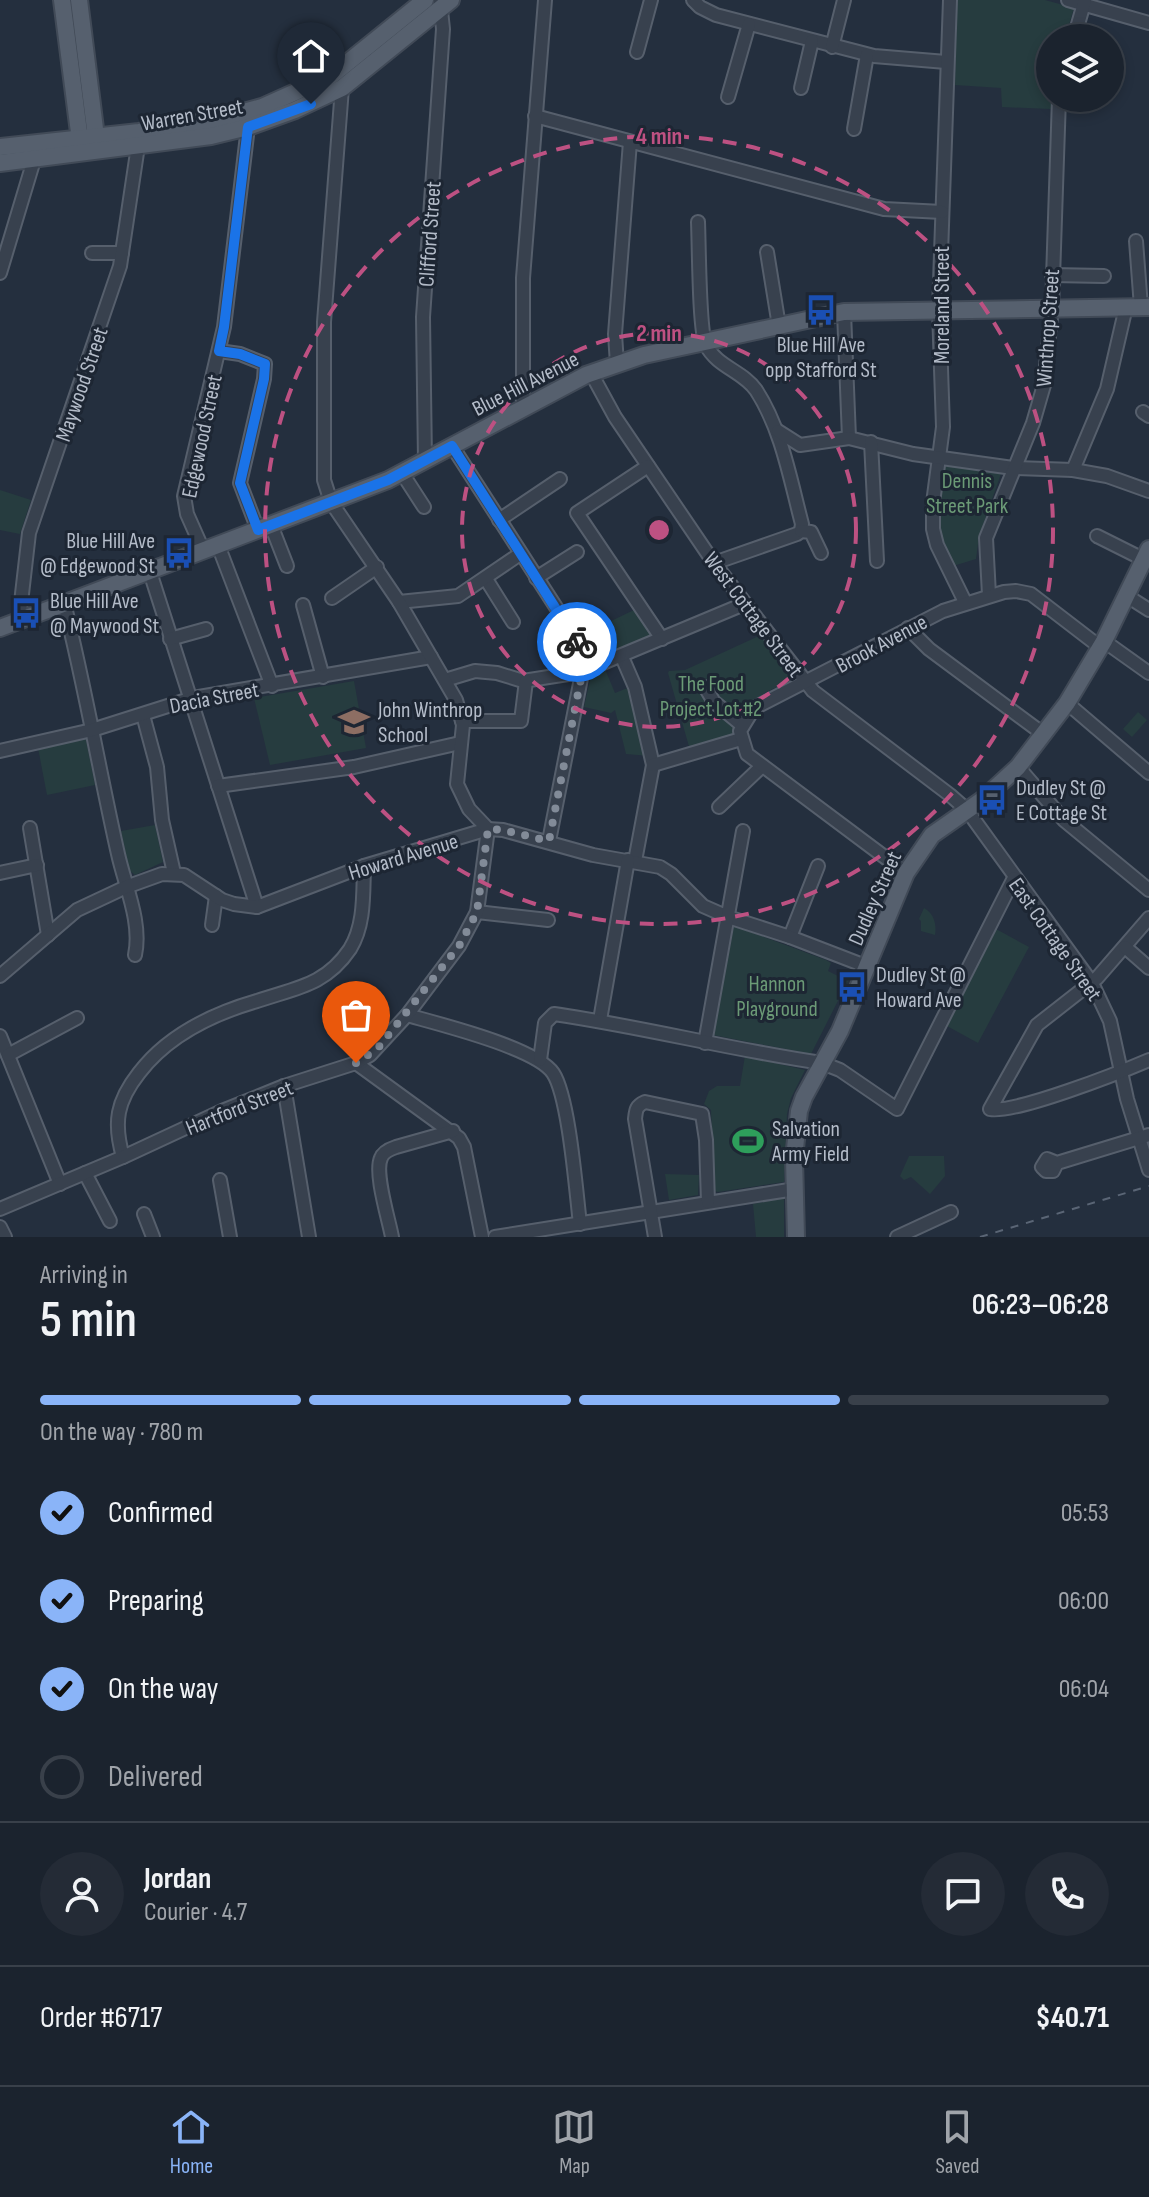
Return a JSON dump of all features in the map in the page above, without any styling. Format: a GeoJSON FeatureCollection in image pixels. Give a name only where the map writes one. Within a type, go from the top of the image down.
{"type":"FeatureCollection","features":[{"type":"Feature","properties":{"kind":"main road"},"geometry":{"type":"LineString","coordinates":[[62,0],[89,145]]}},
{"type":"Feature","properties":{"kind":"main road"},"geometry":{"type":"LineString","coordinates":[[79,0],[89,145]]}},
{"type":"Feature","properties":{"kind":"main road","name":"Warren Street"},"geometry":{"type":"LineString","coordinates":[[0,163],[34,160],[89,145],[215,120],[293,95],[331,76],[425,0]]}},
{"type":"Feature","properties":{"kind":"main road","name":"Warren Street"},"geometry":{"type":"LineString","coordinates":[[0,147],[138,146],[211,136],[248,127],[299,109],[342,88],[445,2]]}},
{"type":"Feature","properties":{"kind":"main road","name":"Blue Hill Avenue"},"geometry":{"type":"LineString","coordinates":[[0,628],[402,473],[591,373],[617,364],[844,312],[1139,307]]}},
{"type":"Feature","properties":{"kind":"main road","name":"Dudley Street"},"geometry":{"type":"LineString","coordinates":[[796,1237],[795,1130],[799,1111],[868,967],[906,873],[932,835],[990,794],[1018,767],[1067,703],[1102,644],[1146,554]]}},
{"type":"Feature","properties":{"kind":"street"},"geometry":{"type":"LineString","coordinates":[[523,408],[523,292],[545,0]]}},
{"type":"Feature","properties":{"kind":"street"},"geometry":{"type":"LineString","coordinates":[[637,52],[651,0]]}},
{"type":"Feature","properties":{"kind":"street"},"geometry":{"type":"LineString","coordinates":[[693,0],[716,15],[832,47],[897,60],[946,62]]}},
{"type":"Feature","properties":{"kind":"street"},"geometry":{"type":"LineString","coordinates":[[832,47],[844,0]]}},
{"type":"Feature","properties":{"kind":"street","name":"Moreland Street"},"geometry":{"type":"LineString","coordinates":[[950,0],[939,310],[943,427],[933,503],[935,539],[965,602]]}},
{"type":"Feature","properties":{"kind":"street"},"geometry":{"type":"LineString","coordinates":[[1068,0],[1084,2],[1149,23]]}},
{"type":"Feature","properties":{"kind":"street","name":"Clifford Street"},"geometry":{"type":"LineString","coordinates":[[425,461],[423,317],[445,2]]}},
{"type":"Feature","properties":{"kind":"street"},"geometry":{"type":"LineString","coordinates":[[1078,24],[1084,2]]}},
{"type":"Feature","properties":{"kind":"street"},"geometry":{"type":"LineString","coordinates":[[728,97],[749,24]]}},
{"type":"Feature","properties":{"kind":"street"},"geometry":{"type":"LineString","coordinates":[[801,88],[812,41]]}},
{"type":"Feature","properties":{"kind":"street"},"geometry":{"type":"LineString","coordinates":[[854,129],[867,55]]}},
{"type":"Feature","properties":{"kind":"street"},"geometry":{"type":"LineString","coordinates":[[342,88],[324,322],[324,480],[331,502],[399,602],[461,712],[457,784],[469,809],[488,829]]}},
{"type":"Feature","properties":{"kind":"street","name":"Winthrop Street"},"geometry":{"type":"LineString","coordinates":[[989,595],[986,538],[1041,400],[1052,308],[1058,112]]}},
{"type":"Feature","properties":{"kind":"street"},"geometry":{"type":"LineString","coordinates":[[535,116],[884,209],[942,212]]}},
{"type":"Feature","properties":{"kind":"street","name":"Edgewood Street"},"geometry":{"type":"LineString","coordinates":[[248,127],[224,327],[184,496],[187,514],[211,548],[272,686]]}},
{"type":"Feature","properties":{"kind":"street"},"geometry":{"type":"LineString","coordinates":[[617,364],[615,334],[630,142]]}},
{"type":"Feature","properties":{"kind":"street","name":"Maywood Street"},"geometry":{"type":"LineString","coordinates":[[19,620],[29,533],[90,360],[122,253],[138,146]]}},
{"type":"Feature","properties":{"kind":"street"},"geometry":{"type":"LineString","coordinates":[[0,273],[34,160]]}},
{"type":"Feature","properties":{"kind":"street"},"geometry":{"type":"LineString","coordinates":[[698,222],[704,342],[722,365],[755,389],[778,431],[802,524],[801,531]]}},
{"type":"Feature","properties":{"kind":"street"},"geometry":{"type":"LineString","coordinates":[[1073,470],[1139,307],[1136,241]]}},
{"type":"Feature","properties":{"kind":"street"},"geometry":{"type":"LineString","coordinates":[[767,252],[779,326]]}},
{"type":"Feature","properties":{"kind":"street"},"geometry":{"type":"LineString","coordinates":[[92,253],[122,253]]}},
{"type":"Feature","properties":{"kind":"street"},"geometry":{"type":"LineString","coordinates":[[1052,275],[1104,276]]}},
{"type":"Feature","properties":{"kind":"street"},"geometry":{"type":"LineString","coordinates":[[844,312],[849,438]]}},
{"type":"Feature","properties":{"kind":"street"},"geometry":{"type":"LineString","coordinates":[[219,351],[240,354],[265,364],[240,483],[287,566]]}},
{"type":"Feature","properties":{"kind":"street","name":"West Cottage Street"},"geometry":{"type":"LineString","coordinates":[[591,373],[648,466],[714,563],[806,683],[832,708],[967,810]]}},
{"type":"Feature","properties":{"kind":"street"},"geometry":{"type":"LineString","coordinates":[[778,431],[800,445],[849,438],[913,454],[938,455],[1013,468],[1073,470],[1107,476],[1149,491]]}},
{"type":"Feature","properties":{"kind":"street"},"geometry":{"type":"LineString","coordinates":[[871,442],[877,561]]}},
{"type":"Feature","properties":{"kind":"street"},"geometry":{"type":"LineString","coordinates":[[452,446],[577,642],[584,663],[549,841]]}},
{"type":"Feature","properties":{"kind":"street"},"geometry":{"type":"LineString","coordinates":[[648,466],[577,513],[662,639]]}},
{"type":"Feature","properties":{"kind":"street"},"geometry":{"type":"LineString","coordinates":[[402,473],[424,507]]}},
{"type":"Feature","properties":{"kind":"street"},"geometry":{"type":"LineString","coordinates":[[499,520],[560,479]]}},
{"type":"Feature","properties":{"kind":"street"},"geometry":{"type":"LineString","coordinates":[[714,563],[801,531],[811,532],[821,553]]}},
{"type":"Feature","properties":{"kind":"street"},"geometry":{"type":"LineString","coordinates":[[1097,536],[1146,554]]}},
{"type":"Feature","properties":{"kind":"street"},"geometry":{"type":"LineString","coordinates":[[536,578],[577,552]]}},
{"type":"Feature","properties":{"kind":"street"},"geometry":{"type":"LineString","coordinates":[[399,602],[458,596],[520,554]]}},
{"type":"Feature","properties":{"kind":"street"},"geometry":{"type":"LineString","coordinates":[[332,598],[377,567]]}},
{"type":"Feature","properties":{"kind":"street"},"geometry":{"type":"LineString","coordinates":[[0,976],[77,910],[162,874],[174,873],[191,878],[216,896],[234,904],[257,907],[150,572]]}},
{"type":"Feature","properties":{"kind":"street"},"geometry":{"type":"LineString","coordinates":[[486,579],[513,622]]}},
{"type":"Feature","properties":{"kind":"street","name":"Brook Avenue"},"geometry":{"type":"LineString","coordinates":[[742,725],[754,708],[908,628],[965,602],[1016,591],[1031,594],[1149,673]]}},
{"type":"Feature","properties":{"kind":"street"},"geometry":{"type":"LineString","coordinates":[[1127,596],[1149,610]]}},
{"type":"Feature","properties":{"kind":"street"},"geometry":{"type":"LineString","coordinates":[[64,603],[136,928],[135,955]]}},
{"type":"Feature","properties":{"kind":"street"},"geometry":{"type":"LineString","coordinates":[[445,680],[465,672],[486,671],[526,681],[581,672],[744,604]]}},
{"type":"Feature","properties":{"kind":"street"},"geometry":{"type":"LineString","coordinates":[[303,605],[323,677]]}},
{"type":"Feature","properties":{"kind":"street"},"geometry":{"type":"LineString","coordinates":[[908,628],[929,649],[1042,733]]}},
{"type":"Feature","properties":{"kind":"street"},"geometry":{"type":"LineString","coordinates":[[170,639],[206,629]]}},
{"type":"Feature","properties":{"kind":"street","name":"Dacia Street"},"geometry":{"type":"LineString","coordinates":[[0,751],[92,730],[190,699],[431,657]]}},
{"type":"Feature","properties":{"kind":"street"},"geometry":{"type":"LineString","coordinates":[[600,1020],[653,765],[635,687],[622,657]]}},
{"type":"Feature","properties":{"kind":"street"},"geometry":{"type":"LineString","coordinates":[[462,721],[521,721],[526,681]]}},
{"type":"Feature","properties":{"kind":"street"},"geometry":{"type":"LineString","coordinates":[[705,687],[714,702],[742,725],[741,739],[747,754],[906,873]]}},
{"type":"Feature","properties":{"kind":"street"},"geometry":{"type":"LineString","coordinates":[[1067,703],[1149,773]]}},
{"type":"Feature","properties":{"kind":"street"},"geometry":{"type":"LineString","coordinates":[[143,715],[157,767],[162,820],[174,873]]}},
{"type":"Feature","properties":{"kind":"street"},"geometry":{"type":"LineString","coordinates":[[653,765],[741,739]]}},
{"type":"Feature","properties":{"kind":"street"},"geometry":{"type":"LineString","coordinates":[[218,786],[354,767],[460,743]]}},
{"type":"Feature","properties":{"kind":"street"},"geometry":{"type":"LineString","coordinates":[[719,807],[762,766]]}},
{"type":"Feature","properties":{"kind":"street"},"geometry":{"type":"LineString","coordinates":[[1018,767],[1064,820],[1149,890]]}},
{"type":"Feature","properties":{"kind":"street","name":"East Cottage Street"},"geometry":{"type":"LineString","coordinates":[[967,810],[1092,983],[1110,1021],[1127,1099],[1144,1137],[1149,1170]]}},
{"type":"Feature","properties":{"kind":"street"},"geometry":{"type":"LineString","coordinates":[[30,828],[48,935]]}},
{"type":"Feature","properties":{"kind":"street","name":"Howard Avenue"},"geometry":{"type":"LineString","coordinates":[[257,907],[364,866],[488,829],[503,830],[593,855],[660,867],[703,906],[868,967]]}},
{"type":"Feature","properties":{"kind":"street","name":"Hartford Street"},"geometry":{"type":"LineString","coordinates":[[0,1209],[222,1111],[284,1086],[356,1063],[378,1048],[459,946],[477,912],[488,829]]}},
{"type":"Feature","properties":{"kind":"street"},"geometry":{"type":"LineString","coordinates":[[705,1043],[743,831]]}},
{"type":"Feature","properties":{"kind":"street"},"geometry":{"type":"LineString","coordinates":[[0,873],[37,865]]}},
{"type":"Feature","properties":{"kind":"street"},"geometry":{"type":"LineString","coordinates":[[123,1157],[116,1127],[126,1089],[163,1046],[224,1013],[314,983],[342,959],[351,947],[360,924],[364,866]]}},
{"type":"Feature","properties":{"kind":"street"},"geometry":{"type":"LineString","coordinates":[[790,937],[818,866]]}},
{"type":"Feature","properties":{"kind":"street"},"geometry":{"type":"LineString","coordinates":[[540,1060],[545,1023],[550,1015],[600,1020],[705,1043],[822,1063],[840,1070],[897,1109],[1014,878]]}},
{"type":"Feature","properties":{"kind":"street"},"geometry":{"type":"LineString","coordinates":[[212,925],[216,896]]}},
{"type":"Feature","properties":{"kind":"street"},"geometry":{"type":"LineString","coordinates":[[477,912],[548,920]]}},
{"type":"Feature","properties":{"kind":"street"},"geometry":{"type":"LineString","coordinates":[[1149,918],[1092,983],[1037,1025],[990,1109],[1000,1111],[1122,1072],[1149,1060]]}},
{"type":"Feature","properties":{"kind":"street"},"geometry":{"type":"LineString","coordinates":[[1125,947],[1149,968]]}},
{"type":"Feature","properties":{"kind":"street"},"geometry":{"type":"LineString","coordinates":[[407,1015],[518,1051],[540,1060],[553,1073],[560,1086],[580,1224]]}},
{"type":"Feature","properties":{"kind":"street"},"geometry":{"type":"LineString","coordinates":[[8,1055],[77,1018]]}},
{"type":"Feature","properties":{"kind":"street"},"geometry":{"type":"LineString","coordinates":[[0,1036],[60,1184]]}},
{"type":"Feature","properties":{"kind":"street"},"geometry":{"type":"LineString","coordinates":[[356,1063],[453,1131],[464,1147],[482,1237]]}},
{"type":"Feature","properties":{"kind":"street"},"geometry":{"type":"LineString","coordinates":[[284,1086],[309,1237]]}},
{"type":"Feature","properties":{"kind":"street"},"geometry":{"type":"LineString","coordinates":[[655,1237],[635,1119],[636,1109],[645,1102],[702,1114],[708,1202]]}},
{"type":"Feature","properties":{"kind":"street"},"geometry":{"type":"LineString","coordinates":[[392,1237],[379,1169],[381,1157],[387,1150],[453,1131]]}},
{"type":"Feature","properties":{"kind":"street"},"geometry":{"type":"LineString","coordinates":[[1057,1163],[1144,1137]]}},
{"type":"Feature","properties":{"kind":"street"},"geometry":{"type":"LineString","coordinates":[[85,1173],[110,1221]]}},
{"type":"Feature","properties":{"kind":"street"},"geometry":{"type":"LineString","coordinates":[[220,1180],[230,1237]]}},
{"type":"Feature","properties":{"kind":"street"},"geometry":{"type":"LineString","coordinates":[[495,1237],[795,1189]]}},
{"type":"Feature","properties":{"kind":"street"},"geometry":{"type":"LineString","coordinates":[[897,1237],[951,1212]]}},
{"type":"Feature","properties":{"kind":"street"},"geometry":{"type":"LineString","coordinates":[[144,1214],[153,1237]]}},
{"type":"Feature","properties":{"kind":"green space"},"geometry":{"type":"Polygon","coordinates":[[[957,0],[1045,0],[1074,8],[1069,24],[1036,24],[1036,108],[1002,107],[1001,88],[955,85],[957,0]]]}},
{"type":"Feature","properties":{"kind":"green space","name":"Dennis Street Park"},"geometry":{"type":"Polygon","coordinates":[[[943,463],[1002,471],[979,536],[976,559],[953,566],[937,525],[943,463]]]}},
{"type":"Feature","properties":{"kind":"green space"},"geometry":{"type":"Polygon","coordinates":[[[0,490],[31,500],[20,534],[0,530],[0,490]]]}},
{"type":"Feature","properties":{"kind":"green space"},"geometry":{"type":"Polygon","coordinates":[[[634,610],[652,635],[598,657],[584,634],[634,610]]]}},
{"type":"Feature","properties":{"kind":"green space","name":"The Food Project Lot #2"},"geometry":{"type":"Polygon","coordinates":[[[761,635],[793,679],[748,706],[734,738],[690,750],[669,671],[685,670],[761,635]]]}},
{"type":"Feature","properties":{"kind":"green space"},"geometry":{"type":"Polygon","coordinates":[[[605,669],[615,693],[630,687],[649,756],[626,754],[615,710],[611,713],[584,707],[591,676],[605,669]]]}},
{"type":"Feature","properties":{"kind":"green space"},"geometry":{"type":"Polygon","coordinates":[[[354,681],[366,748],[270,765],[254,698],[354,681]]]}},
{"type":"Feature","properties":{"kind":"green space"},"geometry":{"type":"Polygon","coordinates":[[[1138,712],[1147,720],[1132,737],[1123,729],[1138,712]]]}},
{"type":"Feature","properties":{"kind":"green space"},"geometry":{"type":"Polygon","coordinates":[[[86,739],[95,785],[47,795],[38,748],[86,739]]]}},
{"type":"Feature","properties":{"kind":"green space"},"geometry":{"type":"Polygon","coordinates":[[[155,825],[163,862],[135,875],[129,870],[121,831],[155,825]]]}},
{"type":"Feature","properties":{"kind":"green space"},"geometry":{"type":"Polygon","coordinates":[[[924,908],[934,920],[935,935],[921,931],[919,919],[924,908]]]}},
{"type":"Feature","properties":{"kind":"green space","name":"Hannon Playground"},"geometry":{"type":"Polygon","coordinates":[[[734,926],[826,960],[831,963],[828,971],[848,981],[811,1054],[713,1035],[734,926]]]}},
{"type":"Feature","properties":{"kind":"green space"},"geometry":{"type":"Polygon","coordinates":[[[996,929],[1029,947],[978,1043],[947,1026],[996,929]]]}},
{"type":"Feature","properties":{"kind":"green space","name":"Salvation Army Field"},"geometry":{"type":"Polygon","coordinates":[[[745,1056],[805,1070],[787,1114],[784,1182],[718,1192],[714,1191],[711,1110],[704,1104],[709,1091],[717,1086],[740,1086],[745,1056]]]}},
{"type":"Feature","properties":{"kind":"green space"},"geometry":{"type":"Polygon","coordinates":[[[909,1156],[944,1156],[945,1176],[930,1194],[911,1177],[904,1180],[900,1176],[909,1156]]]}},
{"type":"Feature","properties":{"kind":"green space"},"geometry":{"type":"Polygon","coordinates":[[[665,1174],[699,1175],[698,1195],[669,1200],[665,1174]]]}},
{"type":"Feature","properties":{"kind":"green space"},"geometry":{"type":"Polygon","coordinates":[[[784,1198],[784,1237],[756,1237],[753,1204],[784,1198]]]}},
{"type":"Feature","properties":{"kind":"railway"},"geometry":{"type":"LineString","coordinates":[[980,1237],[1149,1186]]}},
{"type":"Feature","properties":{"kind":"way so far"},"geometry":{"type":"LineString","coordinates":[[356,1063],[378,1048],[459,946],[477,912],[488,829],[549,841],[584,663],[577,642]]}},
{"type":"Feature","properties":{"kind":"place","name":"Blue Hill Ave opp Stafford St"},"geometry":{"type":"Point","coordinates":[821,310]}},
{"type":"Feature","properties":{"kind":"place","name":"Blue Hill Ave @ Edgewood St"},"geometry":{"type":"Point","coordinates":[179,553]}},
{"type":"Feature","properties":{"kind":"place","name":"Blue Hill Ave @ Maywood St"},"geometry":{"type":"Point","coordinates":[26,613]}},
{"type":"Feature","properties":{"kind":"place","name":"John Winthrop School"},"geometry":{"type":"Point","coordinates":[354,722]}},
{"type":"Feature","properties":{"kind":"place","name":"Dudley St @ E Cottage St"},"geometry":{"type":"Point","coordinates":[992,800]}},
{"type":"Feature","properties":{"kind":"place","name":"Dudley St @ Howard Ave"},"geometry":{"type":"Point","coordinates":[852,987]}},
{"type":"Feature","properties":{"kind":"place","name":"Salvation Army Field"},"geometry":{"type":"Point","coordinates":[748,1141]}},
{"type":"Feature","properties":{"kind":"route"},"geometry":{"type":"LineString","coordinates":[[311,104],[248,127],[219,351],[240,354],[265,364],[240,483],[258,530],[388,480],[452,446],[577,642]]}}]}
